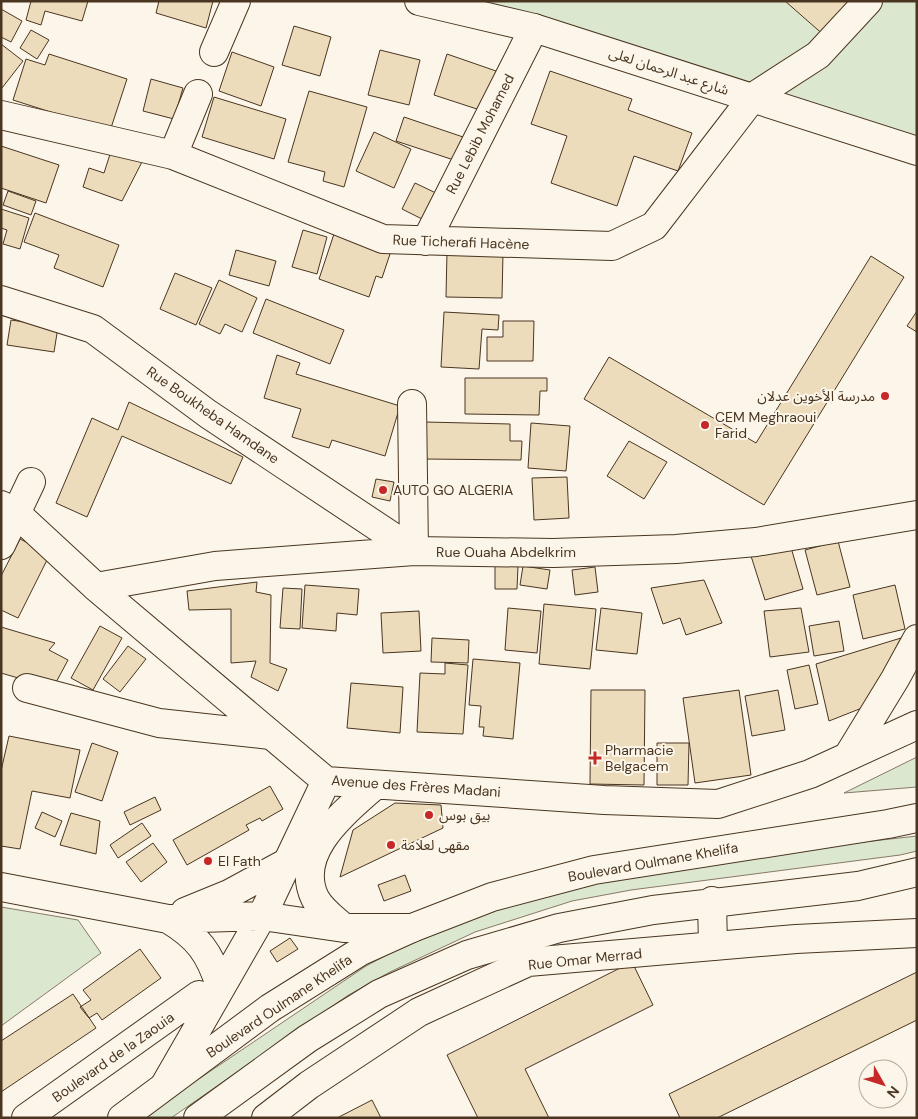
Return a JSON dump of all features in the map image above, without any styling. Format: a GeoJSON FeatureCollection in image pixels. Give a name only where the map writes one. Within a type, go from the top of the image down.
{"type":"FeatureCollection","features":[{"type":"Feature","properties":{"kind":"street"},"geometry":{"type":"LineString","coordinates":[[214,52],[236,1]]}},
{"type":"Feature","properties":{"kind":"street","name":"شارع عبد الرحمان لعلى"},"geometry":{"type":"LineString","coordinates":[[419,1],[534,28],[917,151]]}},
{"type":"Feature","properties":{"kind":"street","name":"Rue Ticherafi Hacène"},"geometry":{"type":"LineString","coordinates":[[1,115],[173,155],[383,239],[612,246],[654,226],[753,97],[818,55],[868,1]]}},
{"type":"Feature","properties":{"kind":"street","name":"Rue Lebib Mohamed"},"geometry":{"type":"LineString","coordinates":[[426,241],[534,28]]}},
{"type":"Feature","properties":{"kind":"street"},"geometry":{"type":"LineString","coordinates":[[173,155],[198,94]]}},
{"type":"Feature","properties":{"kind":"street","name":"Rue Boukheba Hamdane"},"geometry":{"type":"LineString","coordinates":[[1,300],[93,329],[208,414],[414,552]]}},
{"type":"Feature","properties":{"kind":"street"},"geometry":{"type":"LineString","coordinates":[[412,404],[414,552]]}},
{"type":"Feature","properties":{"kind":"street"},"geometry":{"type":"LineString","coordinates":[[1,545],[9,510],[31,482]]}},
{"type":"Feature","properties":{"kind":"street","name":"Avenue des Frères Madani"},"geometry":{"type":"LineString","coordinates":[[9,510],[96,587],[326,781],[374,786],[450,788],[604,800],[718,804],[810,774],[917,725]]}},
{"type":"Feature","properties":{"kind":"street","name":"Rue Ouaha Abdelkrim"},"geometry":{"type":"LineString","coordinates":[[96,587],[215,566],[414,552],[553,553],[676,549],[756,542],[917,515]]}},
{"type":"Feature","properties":{"kind":"street"},"geometry":{"type":"LineString","coordinates":[[848,756],[917,639]]}},
{"type":"Feature","properties":{"kind":"street"},"geometry":{"type":"LineString","coordinates":[[28,688],[159,723],[270,735]]}},
{"type":"Feature","properties":{"kind":"street"},"geometry":{"type":"LineString","coordinates":[[165,1085],[210,991],[262,916],[326,781]]}},
{"type":"Feature","properties":{"kind":"street"},"geometry":{"type":"LineString","coordinates":[[344,928],[326,912],[315,898],[311,885],[311,871],[323,836],[337,820],[374,786]]}},
{"type":"Feature","properties":{"kind":"street","name":"Boulevard Oulmane Khelifa"},"geometry":{"type":"LineString","coordinates":[[122,1118],[270,1008],[361,951],[412,928],[492,897],[594,870],[917,818]]}},
{"type":"Feature","properties":{"kind":"street"},"geometry":{"type":"LineString","coordinates":[[168,919],[229,894],[286,863]]}},
{"type":"Feature","properties":{"kind":"street"},"geometry":{"type":"LineString","coordinates":[[198,1118],[307,1039],[379,994],[467,955],[559,928],[653,910],[712,901],[858,886],[917,872]]}},
{"type":"Feature","properties":{"kind":"street"},"geometry":{"type":"LineString","coordinates":[[1,887],[168,919],[262,916],[344,928],[412,928]]}},
{"type":"Feature","properties":{"kind":"street"},"geometry":{"type":"LineString","coordinates":[[712,901],[713,946]]}},
{"type":"Feature","properties":{"kind":"street"},"geometry":{"type":"LineString","coordinates":[[168,919],[187,930],[202,946],[214,965],[210,991]]}},
{"type":"Feature","properties":{"kind":"street","name":"Rue Omar Merrad"},"geometry":{"type":"LineString","coordinates":[[266,1118],[309,1085],[419,1012],[528,962],[796,939],[917,933]]}},
{"type":"Feature","properties":{"kind":"street","name":"Boulevard de la Zaouia"},"geometry":{"type":"LineString","coordinates":[[26,1118],[210,991]]}},
{"type":"Feature","properties":{"kind":"green space"},"geometry":{"type":"Polygon","coordinates":[[[411,1],[917,1],[917,143],[411,1]]]}},
{"type":"Feature","properties":{"kind":"green space"},"geometry":{"type":"Polygon","coordinates":[[[917,757],[917,787],[844,793],[917,757]]]}},
{"type":"Feature","properties":{"kind":"green space"},"geometry":{"type":"Polygon","coordinates":[[[917,836],[917,851],[900,855],[631,890],[572,901],[475,932],[390,972],[347,996],[171,1118],[141,1118],[366,966],[413,941],[468,918],[584,882],[792,850],[917,836]]]}},
{"type":"Feature","properties":{"kind":"green space"},"geometry":{"type":"Polygon","coordinates":[[[1,907],[78,920],[101,953],[1,1026],[1,907]]]}},
{"type":"Feature","properties":{"kind":"building"},"geometry":{"type":"Polygon","coordinates":[[[31,1],[88,1],[82,21],[45,11],[41,25],[26,20],[31,1]]]}},
{"type":"Feature","properties":{"kind":"building"},"geometry":{"type":"Polygon","coordinates":[[[159,1],[213,1],[206,28],[156,13],[159,1]]]}},
{"type":"Feature","properties":{"kind":"building"},"geometry":{"type":"Polygon","coordinates":[[[785,1],[856,1],[826,37],[785,1]]]}},
{"type":"Feature","properties":{"kind":"building"},"geometry":{"type":"Polygon","coordinates":[[[1,9],[22,21],[11,42],[1,37],[1,9]]]}},
{"type":"Feature","properties":{"kind":"building"},"geometry":{"type":"Polygon","coordinates":[[[294,26],[331,37],[320,76],[282,65],[294,26]]]}},
{"type":"Feature","properties":{"kind":"building"},"geometry":{"type":"Polygon","coordinates":[[[31,30],[49,40],[37,59],[20,48],[31,30]]]}},
{"type":"Feature","properties":{"kind":"building"},"geometry":{"type":"Polygon","coordinates":[[[1,44],[23,61],[2,88],[1,87],[1,44]]]}},
{"type":"Feature","properties":{"kind":"building"},"geometry":{"type":"Polygon","coordinates":[[[380,50],[420,60],[409,105],[368,95],[380,50]]]}},
{"type":"Feature","properties":{"kind":"building"},"geometry":{"type":"Polygon","coordinates":[[[232,52],[274,67],[261,106],[219,91],[232,52]]]}},
{"type":"Feature","properties":{"kind":"building"},"geometry":{"type":"Polygon","coordinates":[[[49,54],[127,79],[110,131],[13,100],[26,59],[45,65],[49,54]]]}},
{"type":"Feature","properties":{"kind":"building"},"geometry":{"type":"Polygon","coordinates":[[[447,54],[496,71],[483,111],[434,95],[447,54]]]}},
{"type":"Feature","properties":{"kind":"building"},"geometry":{"type":"Polygon","coordinates":[[[550,71],[632,99],[628,110],[692,133],[678,171],[634,156],[617,206],[551,183],[567,136],[531,124],[550,71]]]}},
{"type":"Feature","properties":{"kind":"building"},"geometry":{"type":"Polygon","coordinates":[[[151,79],[183,88],[174,119],[143,111],[151,79]]]}},
{"type":"Feature","properties":{"kind":"building"},"geometry":{"type":"Polygon","coordinates":[[[309,91],[367,107],[344,187],[323,181],[325,172],[288,162],[309,91]]]}},
{"type":"Feature","properties":{"kind":"building"},"geometry":{"type":"Polygon","coordinates":[[[214,97],[286,119],[274,159],[202,137],[214,97]]]}},
{"type":"Feature","properties":{"kind":"building"},"geometry":{"type":"Polygon","coordinates":[[[404,117],[469,139],[460,162],[396,141],[404,117]]]}},
{"type":"Feature","properties":{"kind":"building"},"geometry":{"type":"Polygon","coordinates":[[[374,132],[411,149],[394,188],[356,171],[374,132]]]}},
{"type":"Feature","properties":{"kind":"building"},"geometry":{"type":"Polygon","coordinates":[[[1,146],[59,165],[46,203],[1,188],[1,146]]]}},
{"type":"Feature","properties":{"kind":"building"},"geometry":{"type":"Polygon","coordinates":[[[112,148],[144,158],[122,201],[83,187],[89,168],[104,173],[112,148]]]}},
{"type":"Feature","properties":{"kind":"building"},"geometry":{"type":"Polygon","coordinates":[[[415,183],[438,194],[424,220],[402,209],[415,183]]]}},
{"type":"Feature","properties":{"kind":"building"},"geometry":{"type":"Polygon","coordinates":[[[8,191],[36,201],[31,215],[3,205],[8,191]]]}},
{"type":"Feature","properties":{"kind":"building"},"geometry":{"type":"Polygon","coordinates":[[[1,209],[29,218],[20,249],[3,244],[7,230],[1,228],[1,209]]]}},
{"type":"Feature","properties":{"kind":"building"},"geometry":{"type":"Polygon","coordinates":[[[35,213],[119,245],[103,287],[54,268],[59,255],[24,242],[35,213]]]}},
{"type":"Feature","properties":{"kind":"building"},"geometry":{"type":"Polygon","coordinates":[[[303,230],[327,237],[317,274],[292,267],[303,230]]]}},
{"type":"Feature","properties":{"kind":"building"},"geometry":{"type":"Polygon","coordinates":[[[335,231],[390,254],[382,278],[376,276],[369,297],[319,279],[335,231]]]}},
{"type":"Feature","properties":{"kind":"building"},"geometry":{"type":"Polygon","coordinates":[[[236,250],[276,261],[269,286],[229,275],[236,250]]]}},
{"type":"Feature","properties":{"kind":"building"},"geometry":{"type":"Polygon","coordinates":[[[447,252],[503,253],[502,298],[446,297],[447,252]]]}},
{"type":"Feature","properties":{"kind":"building"},"geometry":{"type":"Polygon","coordinates":[[[871,256],[904,277],[764,505],[584,399],[609,357],[756,443],[871,256]]]}},
{"type":"Feature","properties":{"kind":"building"},"geometry":{"type":"Polygon","coordinates":[[[175,273],[212,288],[196,325],[160,309],[175,273]]]}},
{"type":"Feature","properties":{"kind":"building"},"geometry":{"type":"Polygon","coordinates":[[[219,280],[257,298],[242,332],[225,324],[220,334],[199,324],[219,280]]]}},
{"type":"Feature","properties":{"kind":"building"},"geometry":{"type":"Polygon","coordinates":[[[266,299],[344,330],[330,364],[253,333],[266,299]]]}},
{"type":"Feature","properties":{"kind":"building"},"geometry":{"type":"Polygon","coordinates":[[[917,311],[917,332],[907,326],[917,311]]]}},
{"type":"Feature","properties":{"kind":"building"},"geometry":{"type":"Polygon","coordinates":[[[444,312],[499,315],[498,330],[482,329],[479,369],[441,367],[444,312]]]}},
{"type":"Feature","properties":{"kind":"building"},"geometry":{"type":"Polygon","coordinates":[[[11,320],[58,327],[54,352],[7,345],[11,320]]]}},
{"type":"Feature","properties":{"kind":"building"},"geometry":{"type":"Polygon","coordinates":[[[503,321],[534,321],[533,361],[487,361],[487,337],[503,337],[503,321]]]}},
{"type":"Feature","properties":{"kind":"building"},"geometry":{"type":"Polygon","coordinates":[[[277,355],[300,363],[296,374],[400,406],[385,456],[332,440],[329,448],[292,437],[301,409],[264,398],[277,355]]]}},
{"type":"Feature","properties":{"kind":"building"},"geometry":{"type":"Polygon","coordinates":[[[465,378],[547,378],[547,391],[540,391],[539,415],[465,414],[465,378]]]}},
{"type":"Feature","properties":{"kind":"building"},"geometry":{"type":"Polygon","coordinates":[[[129,402],[243,457],[231,484],[122,436],[87,517],[56,503],[92,418],[118,430],[129,402]]]}},
{"type":"Feature","properties":{"kind":"building"},"geometry":{"type":"Polygon","coordinates":[[[425,422],[510,424],[510,441],[522,441],[521,460],[424,459],[425,422]]]}},
{"type":"Feature","properties":{"kind":"building"},"geometry":{"type":"Polygon","coordinates":[[[531,423],[570,426],[566,471],[528,468],[531,423]]]}},
{"type":"Feature","properties":{"kind":"building"},"geometry":{"type":"Polygon","coordinates":[[[629,441],[667,462],[644,499],[607,476],[629,441]]]}},
{"type":"Feature","properties":{"kind":"building"},"geometry":{"type":"Polygon","coordinates":[[[567,477],[569,518],[534,520],[532,478],[567,477]]]}},
{"type":"Feature","properties":{"kind":"building","name":"AUTO GO ALGERIA"},"geometry":{"type":"Polygon","coordinates":[[[376,479],[394,482],[390,501],[372,497],[376,479]]]}},
{"type":"Feature","properties":{"kind":"building"},"geometry":{"type":"Polygon","coordinates":[[[20,539],[50,554],[18,618],[1,610],[1,576],[20,539]]]}},
{"type":"Feature","properties":{"kind":"building"},"geometry":{"type":"Polygon","coordinates":[[[838,541],[850,587],[817,595],[805,550],[838,541]]]}},
{"type":"Feature","properties":{"kind":"building"},"geometry":{"type":"Polygon","coordinates":[[[790,544],[803,589],[765,600],[751,556],[790,544]]]}},
{"type":"Feature","properties":{"kind":"building"},"geometry":{"type":"Polygon","coordinates":[[[495,565],[518,566],[517,589],[495,589],[495,565]]]}},
{"type":"Feature","properties":{"kind":"building"},"geometry":{"type":"Polygon","coordinates":[[[523,566],[550,570],[547,589],[520,585],[523,566]]]}},
{"type":"Feature","properties":{"kind":"building"},"geometry":{"type":"Polygon","coordinates":[[[595,567],[598,592],[575,595],[572,570],[595,567]]]}},
{"type":"Feature","properties":{"kind":"building"},"geometry":{"type":"Polygon","coordinates":[[[704,580],[722,623],[686,635],[680,618],[663,624],[651,588],[704,580]]]}},
{"type":"Feature","properties":{"kind":"building"},"geometry":{"type":"Polygon","coordinates":[[[257,582],[256,592],[271,595],[270,663],[287,669],[278,691],[251,677],[256,661],[231,663],[231,609],[189,610],[187,591],[257,582]]]}},
{"type":"Feature","properties":{"kind":"building"},"geometry":{"type":"Polygon","coordinates":[[[305,585],[359,589],[357,615],[337,613],[336,631],[302,628],[305,585]]]}},
{"type":"Feature","properties":{"kind":"building"},"geometry":{"type":"Polygon","coordinates":[[[895,585],[905,629],[863,639],[853,595],[895,585]]]}},
{"type":"Feature","properties":{"kind":"building"},"geometry":{"type":"Polygon","coordinates":[[[283,588],[302,589],[300,629],[280,628],[283,588]]]}},
{"type":"Feature","properties":{"kind":"building"},"geometry":{"type":"Polygon","coordinates":[[[544,604],[596,609],[590,669],[539,664],[544,604]]]}},
{"type":"Feature","properties":{"kind":"building"},"geometry":{"type":"Polygon","coordinates":[[[508,608],[541,611],[537,653],[505,650],[508,608]]]}},
{"type":"Feature","properties":{"kind":"building"},"geometry":{"type":"Polygon","coordinates":[[[601,608],[642,613],[637,654],[596,650],[601,608]]]}},
{"type":"Feature","properties":{"kind":"building"},"geometry":{"type":"Polygon","coordinates":[[[801,608],[809,652],[770,657],[764,611],[801,608]]]}},
{"type":"Feature","properties":{"kind":"building"},"geometry":{"type":"Polygon","coordinates":[[[419,611],[421,651],[383,653],[381,613],[419,611]]]}},
{"type":"Feature","properties":{"kind":"building"},"geometry":{"type":"Polygon","coordinates":[[[839,621],[844,651],[814,656],[809,626],[839,621]]]}},
{"type":"Feature","properties":{"kind":"building"},"geometry":{"type":"Polygon","coordinates":[[[100,626],[122,638],[93,690],[71,678],[100,626]]]}},
{"type":"Feature","properties":{"kind":"building"},"geometry":{"type":"Polygon","coordinates":[[[1,627],[55,643],[49,650],[68,660],[53,688],[1,673],[1,627]]]}},
{"type":"Feature","properties":{"kind":"building"},"geometry":{"type":"Polygon","coordinates":[[[432,638],[469,640],[468,663],[431,662],[432,638]]]}},
{"type":"Feature","properties":{"kind":"building"},"geometry":{"type":"Polygon","coordinates":[[[901,638],[867,706],[829,721],[816,664],[901,638]]]}},
{"type":"Feature","properties":{"kind":"building"},"geometry":{"type":"Polygon","coordinates":[[[128,646],[146,659],[120,692],[103,679],[128,646]]]}},
{"type":"Feature","properties":{"kind":"building"},"geometry":{"type":"Polygon","coordinates":[[[473,659],[520,663],[513,739],[483,736],[484,727],[479,727],[481,706],[469,705],[473,659]]]}},
{"type":"Feature","properties":{"kind":"building"},"geometry":{"type":"Polygon","coordinates":[[[445,663],[468,665],[463,734],[417,732],[420,673],[445,674],[445,663]]]}},
{"type":"Feature","properties":{"kind":"building"},"geometry":{"type":"Polygon","coordinates":[[[809,665],[818,704],[795,709],[787,670],[809,665]]]}},
{"type":"Feature","properties":{"kind":"building"},"geometry":{"type":"Polygon","coordinates":[[[351,683],[403,687],[400,733],[347,728],[351,683]]]}},
{"type":"Feature","properties":{"kind":"building"},"geometry":{"type":"Polygon","coordinates":[[[591,690],[645,690],[644,785],[590,784],[591,690]]]}},
{"type":"Feature","properties":{"kind":"building"},"geometry":{"type":"Polygon","coordinates":[[[739,690],[751,775],[695,783],[683,698],[739,690]]]}},
{"type":"Feature","properties":{"kind":"building"},"geometry":{"type":"Polygon","coordinates":[[[778,690],[785,730],[752,736],[745,696],[778,690]]]}},
{"type":"Feature","properties":{"kind":"building"},"geometry":{"type":"Polygon","coordinates":[[[9,736],[80,750],[70,798],[32,791],[20,849],[1,846],[1,771],[9,736]]]}},
{"type":"Feature","properties":{"kind":"building"},"geometry":{"type":"Polygon","coordinates":[[[92,743],[118,752],[102,801],[75,792],[92,743]]]}},
{"type":"Feature","properties":{"kind":"building"},"geometry":{"type":"Polygon","coordinates":[[[657,743],[689,743],[688,785],[657,785],[657,743]]]}},
{"type":"Feature","properties":{"kind":"building"},"geometry":{"type":"Polygon","coordinates":[[[270,786],[283,809],[262,821],[260,818],[246,825],[249,830],[187,865],[173,840],[270,786]]]}},
{"type":"Feature","properties":{"kind":"building"},"geometry":{"type":"Polygon","coordinates":[[[155,797],[161,810],[130,825],[124,812],[155,797]]]}},
{"type":"Feature","properties":{"kind":"building"},"geometry":{"type":"Polygon","coordinates":[[[395,803],[441,805],[443,828],[340,877],[353,830],[395,803]]]}},
{"type":"Feature","properties":{"kind":"building"},"geometry":{"type":"Polygon","coordinates":[[[42,812],[62,821],[55,837],[35,828],[42,812]]]}},
{"type":"Feature","properties":{"kind":"building"},"geometry":{"type":"Polygon","coordinates":[[[71,813],[100,821],[96,854],[60,845],[71,813]]]}},
{"type":"Feature","properties":{"kind":"building"},"geometry":{"type":"Polygon","coordinates":[[[142,823],[151,836],[118,858],[110,845],[142,823]]]}},
{"type":"Feature","properties":{"kind":"building"},"geometry":{"type":"Polygon","coordinates":[[[153,843],[167,862],[141,882],[126,862],[153,843]]]}},
{"type":"Feature","properties":{"kind":"building"},"geometry":{"type":"Polygon","coordinates":[[[405,875],[411,891],[384,901],[378,885],[405,875]]]}},
{"type":"Feature","properties":{"kind":"building"},"geometry":{"type":"Polygon","coordinates":[[[290,938],[298,949],[277,962],[270,951],[290,938]]]}},
{"type":"Feature","properties":{"kind":"building"},"geometry":{"type":"Polygon","coordinates":[[[140,949],[161,978],[102,1020],[97,1013],[89,1018],[80,1007],[91,1000],[83,990],[140,949]]]}},
{"type":"Feature","properties":{"kind":"building"},"geometry":{"type":"Polygon","coordinates":[[[632,962],[653,1005],[525,1069],[549,1118],[478,1118],[447,1055],[632,962]]]}},
{"type":"Feature","properties":{"kind":"building"},"geometry":{"type":"Polygon","coordinates":[[[917,972],[917,1020],[717,1118],[680,1118],[669,1094],[917,972]]]}},
{"type":"Feature","properties":{"kind":"building"},"geometry":{"type":"Polygon","coordinates":[[[73,994],[96,1028],[1,1092],[1,1041],[73,994]]]}},
{"type":"Feature","properties":{"kind":"building"},"geometry":{"type":"Polygon","coordinates":[[[372,1100],[381,1118],[337,1118],[372,1100]]]}},
{"type":"Feature","properties":{"kind":"place","name":"مدرسة الأخوين عدلان"},"geometry":{"type":"Point","coordinates":[885,396]}},
{"type":"Feature","properties":{"kind":"place","name":"CEM Meghraoui Farid"},"geometry":{"type":"Point","coordinates":[705,425]}},
{"type":"Feature","properties":{"kind":"place","name":"AUTO GO ALGERIA"},"geometry":{"type":"Point","coordinates":[383,490]}},
{"type":"Feature","properties":{"kind":"place","name":"Pharmacie Belgacem"},"geometry":{"type":"Point","coordinates":[595,758]}},
{"type":"Feature","properties":{"kind":"place","name":"بيق بوس"},"geometry":{"type":"Point","coordinates":[429,815]}},
{"type":"Feature","properties":{"kind":"place","name":"مقهى لعلامة"},"geometry":{"type":"Point","coordinates":[391,845]}},
{"type":"Feature","properties":{"kind":"place","name":"El Fath"},"geometry":{"type":"Point","coordinates":[208,861]}}]}
